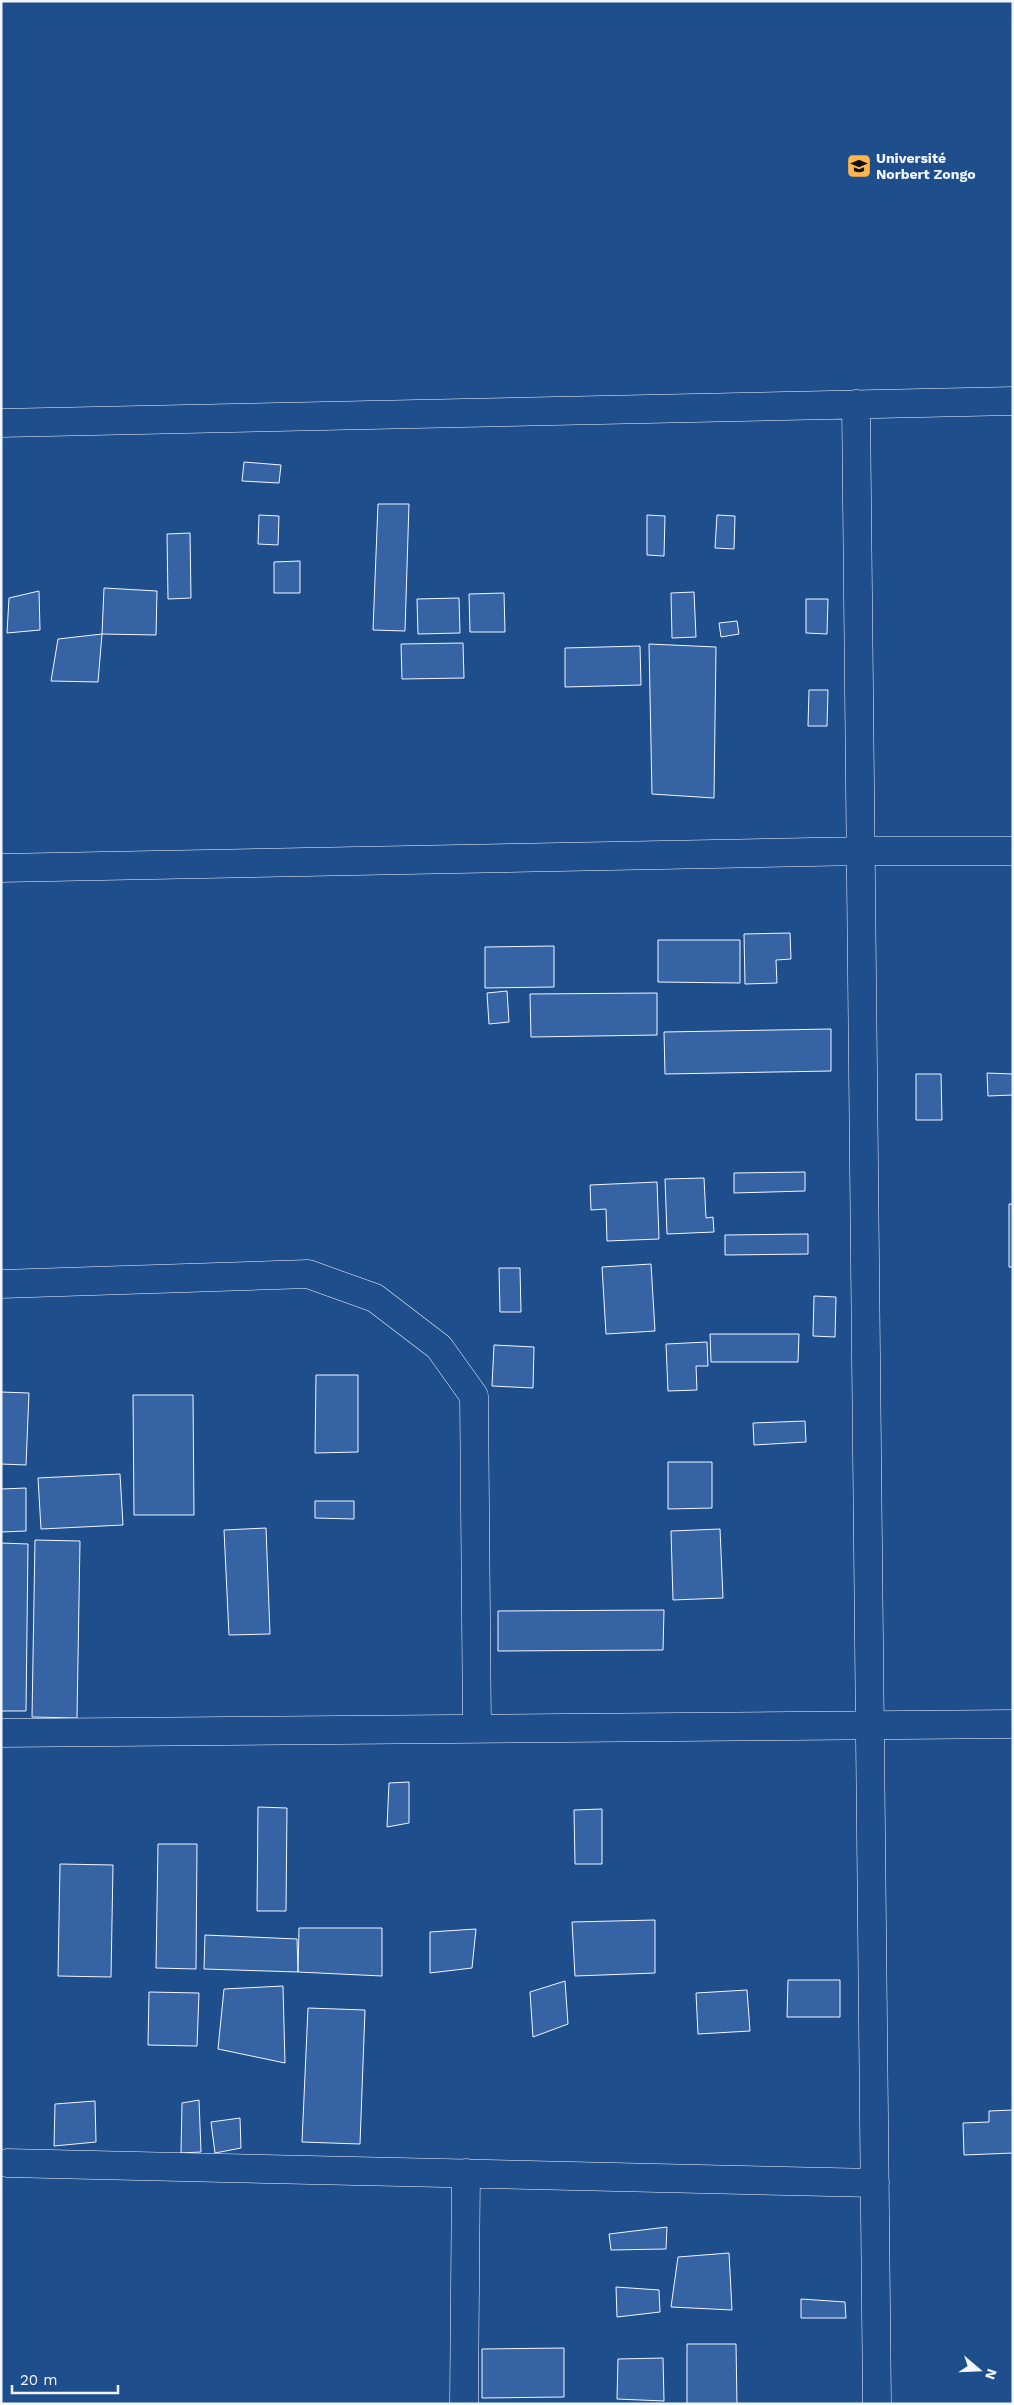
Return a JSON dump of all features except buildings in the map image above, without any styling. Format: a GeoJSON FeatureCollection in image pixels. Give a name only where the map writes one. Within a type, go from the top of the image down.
{"type":"FeatureCollection","features":[{"type":"Feature","properties":{"kind":"street"},"geometry":{"type":"LineString","coordinates":[[1,423],[1013,401]]}},
{"type":"Feature","properties":{"kind":"street"},"geometry":{"type":"LineString","coordinates":[[856,404],[877,2404]]}},
{"type":"Feature","properties":{"kind":"street"},"geometry":{"type":"LineString","coordinates":[[1,868],[861,851],[1013,850]]}},
{"type":"Feature","properties":{"kind":"street"},"geometry":{"type":"LineString","coordinates":[[1,1284],[308,1274],[374,1298],[439,1347],[474,1396],[477,1728]]}},
{"type":"Feature","properties":{"kind":"street"},"geometry":{"type":"LineString","coordinates":[[1,1733],[1013,1724]]}},
{"type":"Feature","properties":{"kind":"street"},"geometry":{"type":"LineString","coordinates":[[7,2163],[875,2183]]}},
{"type":"Feature","properties":{"kind":"street"},"geometry":{"type":"LineString","coordinates":[[464,2404],[466,2173]]}},
{"type":"Feature","properties":{"kind":"place","name":"Université Norbert Zongo"},"geometry":{"type":"Point","coordinates":[859,166]}}]}
